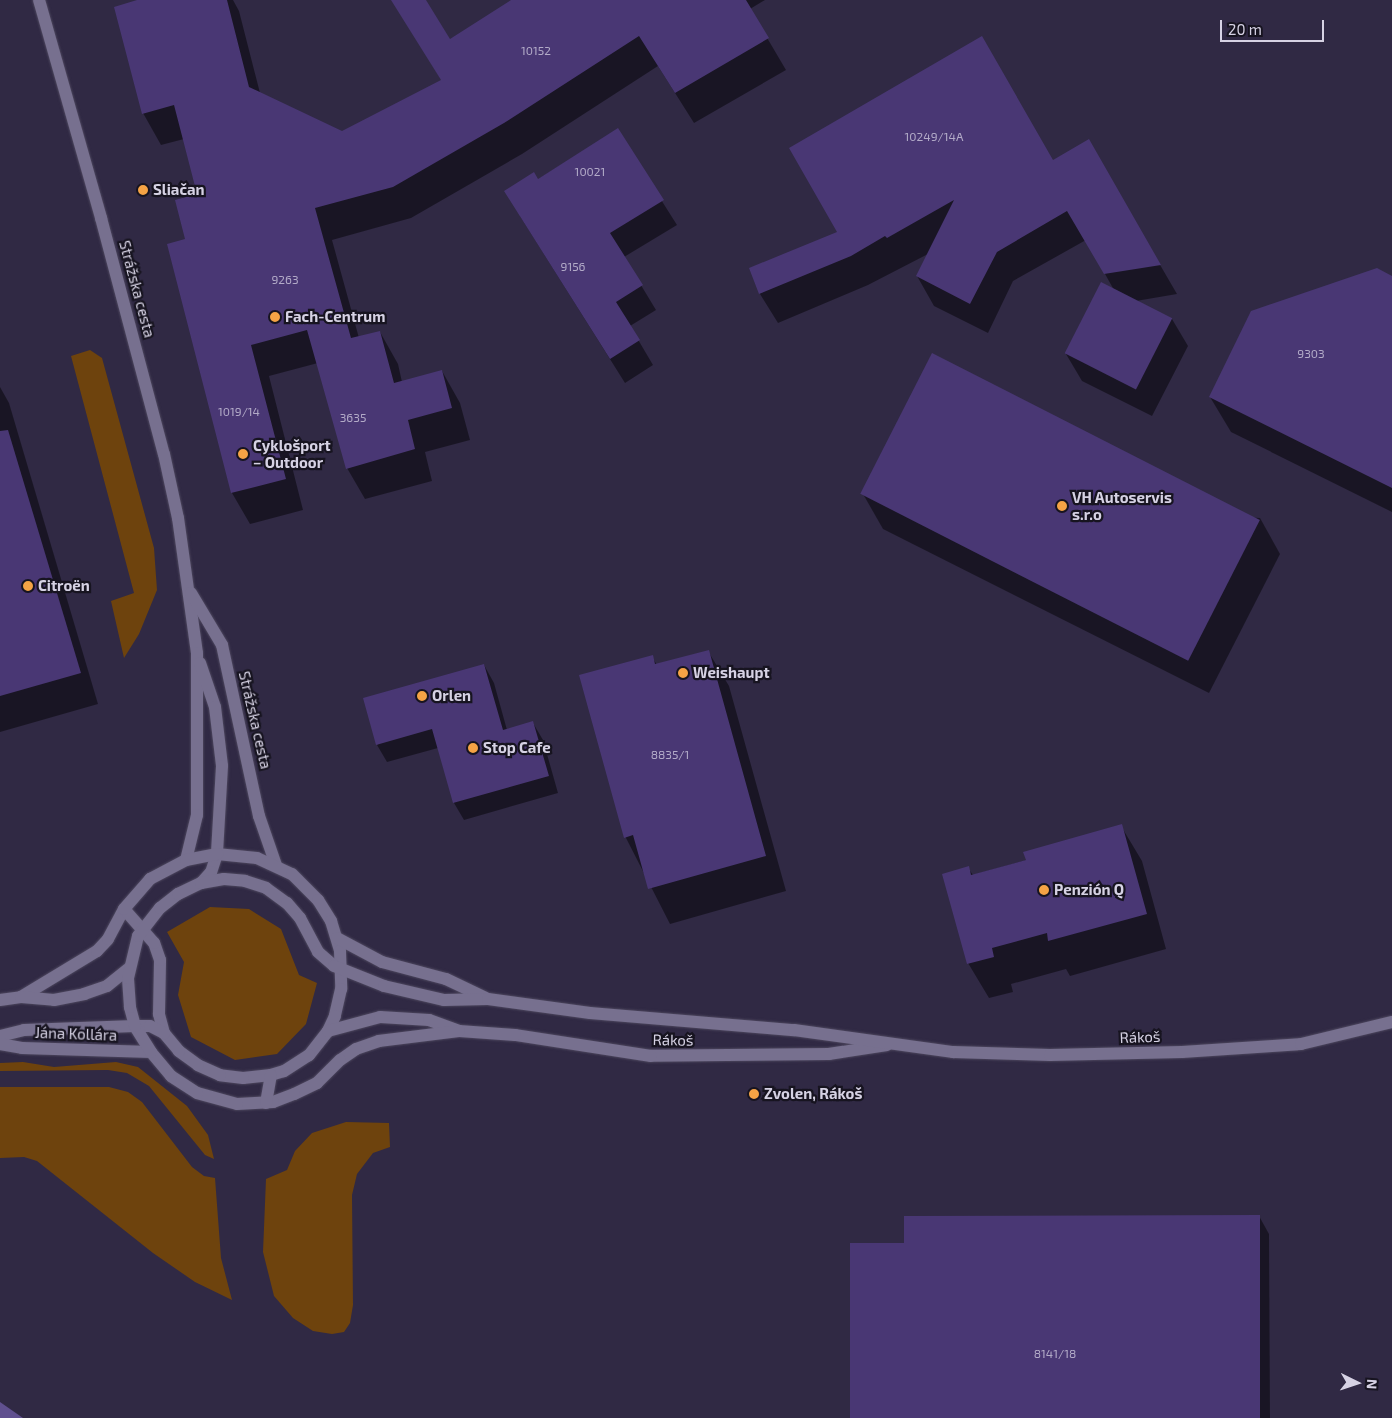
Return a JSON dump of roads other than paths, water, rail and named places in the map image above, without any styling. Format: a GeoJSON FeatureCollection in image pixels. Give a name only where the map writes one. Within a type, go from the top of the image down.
{"type":"FeatureCollection","features":[{"type":"Feature","properties":{"kind":"street","name":"Strážska cesta"},"geometry":{"type":"LineString","coordinates":[[39,0],[164,454],[188,589],[197,653],[197,815],[186,860]]}},
{"type":"Feature","properties":{"kind":"street","name":"Strážska cesta"},"geometry":{"type":"LineString","coordinates":[[188,589],[222,646],[259,816],[276,865]]}},
{"type":"Feature","properties":{"kind":"street","name":"Strážska cesta"},"geometry":{"type":"LineString","coordinates":[[197,653],[214,707],[222,766],[217,854]]}},
{"type":"Feature","properties":{"kind":"street"},"geometry":{"type":"LineString","coordinates":[[201,884],[211,872],[217,854]]}},
{"type":"Feature","properties":{"kind":"street"},"geometry":{"type":"LineString","coordinates":[[21,997],[97,951],[108,939],[124,909],[150,879],[186,860],[217,854],[247,856],[276,865],[292,874],[318,900],[337,938],[342,970],[335,1016],[328,1031],[309,1055],[284,1071],[271,1075],[243,1078],[220,1075],[198,1065],[179,1051],[164,1033],[157,995],[160,960],[154,943],[124,909]]}},
{"type":"Feature","properties":{"kind":"street","name":"Rákoš"},"geometry":{"type":"LineString","coordinates":[[887,1045],[829,1054],[651,1056],[515,1035],[459,1031],[372,1044],[340,1060],[316,1082],[294,1094],[266,1102],[237,1104],[197,1093],[171,1076],[151,1052],[135,1026],[130,1007],[129,968],[142,931],[160,908],[178,894],[201,884],[224,879],[245,881],[266,888],[287,903],[300,918],[318,952],[342,970],[384,986],[444,1000],[488,1000],[590,1013],[794,1030],[887,1045],[953,1052],[1050,1054],[1182,1052],[1301,1044],[1392,1022]]}},
{"type":"Feature","properties":{"kind":"street","name":"Rákoš"},"geometry":{"type":"LineString","coordinates":[[337,938],[382,962],[446,979],[488,1000]]}},
{"type":"Feature","properties":{"kind":"street"},"geometry":{"type":"LineString","coordinates":[[0,1000],[21,997],[54,1000],[84,994],[107,986],[129,968]]}},
{"type":"Feature","properties":{"kind":"street","name":"Rákoš"},"geometry":{"type":"LineString","coordinates":[[328,1031],[380,1016],[430,1020],[459,1031]]}},
{"type":"Feature","properties":{"kind":"street","name":"Jána Kollára"},"geometry":{"type":"LineString","coordinates":[[0,1036],[24,1030],[135,1026],[150,1026],[164,1033]]}},
{"type":"Feature","properties":{"kind":"street","name":"Jána Kollára"},"geometry":{"type":"LineString","coordinates":[[0,1044],[22,1048],[151,1052]]}},
{"type":"Feature","properties":{"kind":"street"},"geometry":{"type":"LineString","coordinates":[[266,1102],[271,1075]]}},
{"type":"Feature","properties":{"kind":"place","name":"Sliačan"},"geometry":{"type":"Point","coordinates":[143,190]}},
{"type":"Feature","properties":{"kind":"place","name":"Fach-Centrum"},"geometry":{"type":"Point","coordinates":[275,317]}},
{"type":"Feature","properties":{"kind":"place","name":"Cyklošport – Outdoor"},"geometry":{"type":"Point","coordinates":[243,454]}},
{"type":"Feature","properties":{"kind":"place","name":"VH Autoservis s.r.o"},"geometry":{"type":"Point","coordinates":[1062,506]}},
{"type":"Feature","properties":{"kind":"place","name":"Citroën"},"geometry":{"type":"Point","coordinates":[28,586]}},
{"type":"Feature","properties":{"kind":"place","name":"Weishaupt"},"geometry":{"type":"Point","coordinates":[683,673]}},
{"type":"Feature","properties":{"kind":"place","name":"Orlen"},"geometry":{"type":"Point","coordinates":[422,696]}},
{"type":"Feature","properties":{"kind":"place","name":"Stop Cafe"},"geometry":{"type":"Point","coordinates":[473,748]}},
{"type":"Feature","properties":{"kind":"place","name":"Penzión Q"},"geometry":{"type":"Point","coordinates":[1044,890]}},
{"type":"Feature","properties":{"kind":"place","name":"Zvolen, Rákoš"},"geometry":{"type":"Point","coordinates":[754,1094]}}]}
